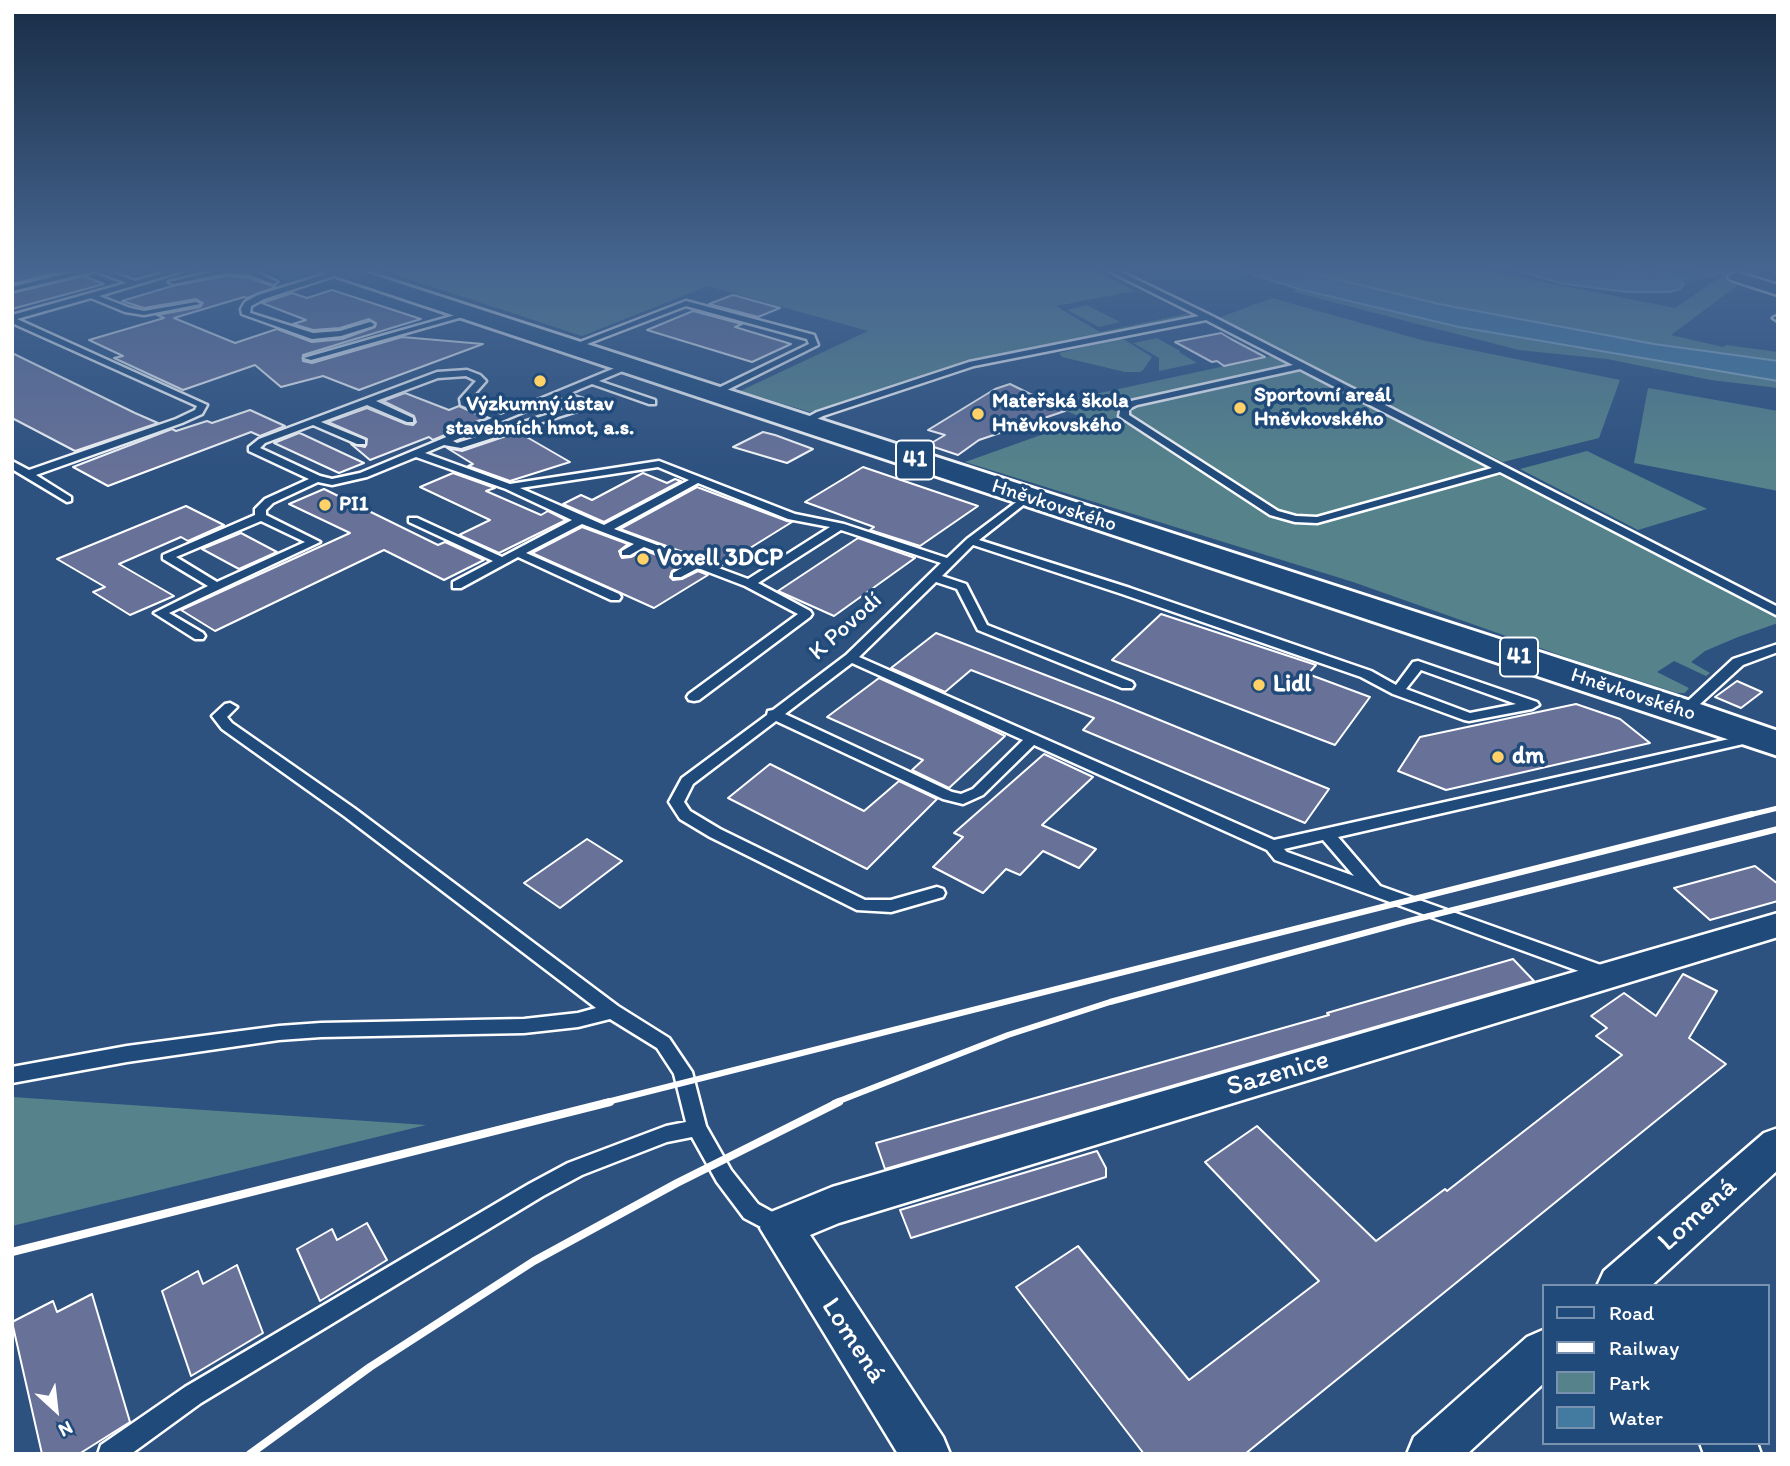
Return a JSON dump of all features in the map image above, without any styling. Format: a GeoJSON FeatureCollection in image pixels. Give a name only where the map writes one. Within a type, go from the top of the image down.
{"type":"FeatureCollection","features":[{"type":"Feature","properties":{"kind":"main road","name":"Hněvkovského"},"geometry":{"type":"LineString","coordinates":[[538,336],[1684,711],[1767,741]]}},
{"type":"Feature","properties":{"kind":"street","name":"Sazenice"},"geometry":{"type":"LineString","coordinates":[[780,1228],[845,1202],[1778,925]]}},
{"type":"Feature","properties":{"kind":"street","name":"Lomená"},"geometry":{"type":"LineString","coordinates":[[1621,1284],[1778,1145]]}},
{"type":"Feature","properties":{"kind":"street","name":"Lomená"},"geometry":{"type":"LineString","coordinates":[[780,1228],[926,1454]]}},
{"type":"Feature","properties":{"kind":"street"},"geometry":{"type":"LineString","coordinates":[[1431,1454],[1542,1354]]}},
{"type":"Feature","properties":{"kind":"lane"},"geometry":{"type":"LineString","coordinates":[[29,474],[179,421],[199,412],[202,405],[50,336]]}},
{"type":"Feature","properties":{"kind":"lane"},"geometry":{"type":"LineString","coordinates":[[308,358],[387,336]]}},
{"type":"Feature","properties":{"kind":"lane"},"geometry":{"type":"LineString","coordinates":[[571,347],[599,336]]}},
{"type":"Feature","properties":{"kind":"lane"},"geometry":{"type":"LineString","coordinates":[[713,394],[814,345],[809,336]]}},
{"type":"Feature","properties":{"kind":"lane"},"geometry":{"type":"LineString","coordinates":[[802,423],[820,414],[972,364],[1110,336]]}},
{"type":"Feature","properties":{"kind":"lane"},"geometry":{"type":"LineString","coordinates":[[1244,336],[1778,612]]}},
{"type":"Feature","properties":{"kind":"lane"},"geometry":{"type":"LineString","coordinates":[[501,418],[466,405],[465,398],[481,381],[467,373],[437,375],[262,441],[253,449],[317,479],[332,482],[363,475],[627,366]]}},
{"type":"Feature","properties":{"kind":"lane"},"geometry":{"type":"LineString","coordinates":[[1301,366],[1134,403],[1124,408],[1124,416],[1274,513],[1295,519],[1318,520],[1501,469]]}},
{"type":"Feature","properties":{"kind":"lane"},"geometry":{"type":"LineString","coordinates":[[592,381],[652,401]]}},
{"type":"Feature","properties":{"kind":"lane"},"geometry":{"type":"LineString","coordinates":[[443,442],[457,446],[583,407],[580,401],[561,394]]}},
{"type":"Feature","properties":{"kind":"lane"},"geometry":{"type":"LineString","coordinates":[[366,401],[410,419]]}},
{"type":"Feature","properties":{"kind":"lane"},"geometry":{"type":"LineString","coordinates":[[313,422],[361,442]]}},
{"type":"Feature","properties":{"kind":"lane"},"geometry":{"type":"LineString","coordinates":[[416,453],[509,487],[581,520],[749,583],[806,614],[694,697]]}},
{"type":"Feature","properties":{"kind":"lane"},"geometry":{"type":"LineString","coordinates":[[12,464],[66,499]]}},
{"type":"Feature","properties":{"kind":"lane"},"geometry":{"type":"LineString","coordinates":[[509,487],[659,464],[792,517],[840,526],[949,562]]}},
{"type":"Feature","properties":{"kind":"lane"},"geometry":{"type":"LineString","coordinates":[[261,517],[260,509],[269,501],[317,479]]}},
{"type":"Feature","properties":{"kind":"lane"},"geometry":{"type":"LineString","coordinates":[[605,528],[697,480]]}},
{"type":"Feature","properties":{"kind":"lane","name":"K Povodí"},"geometry":{"type":"LineString","coordinates":[[937,893],[891,906],[863,906],[827,891],[685,815],[676,802],[687,781],[850,658],[971,541],[1027,497]]}},
{"type":"Feature","properties":{"kind":"lane"},"geometry":{"type":"LineString","coordinates":[[199,636],[160,613],[217,587],[314,542],[261,517],[167,557],[217,587]]}},
{"type":"Feature","properties":{"kind":"lane"},"geometry":{"type":"LineString","coordinates":[[413,520],[502,561]]}},
{"type":"Feature","properties":{"kind":"lane"},"geometry":{"type":"LineString","coordinates":[[457,585],[581,520]]}},
{"type":"Feature","properties":{"kind":"lane"},"geometry":{"type":"LineString","coordinates":[[749,583],[840,526]]}},
{"type":"Feature","properties":{"kind":"lane"},"geometry":{"type":"LineString","coordinates":[[971,541],[1126,591],[1353,670],[1398,691],[1469,718],[1532,705],[1418,665],[1398,691]]}},
{"type":"Feature","properties":{"kind":"lane"},"geometry":{"type":"LineString","coordinates":[[626,553],[643,543]]}},
{"type":"Feature","properties":{"kind":"lane"},"geometry":{"type":"LineString","coordinates":[[517,553],[615,597]]}},
{"type":"Feature","properties":{"kind":"lane"},"geometry":{"type":"LineString","coordinates":[[677,575],[697,564]]}},
{"type":"Feature","properties":{"kind":"lane"},"geometry":{"type":"LineString","coordinates":[[934,577],[962,587],[982,627],[1127,685]]}},
{"type":"Feature","properties":{"kind":"lane"},"geometry":{"type":"LineString","coordinates":[[1684,711],[1738,662],[1778,648]]}},
{"type":"Feature","properties":{"kind":"lane"},"geometry":{"type":"LineString","coordinates":[[850,658],[1273,846],[1281,856],[1611,975]]}},
{"type":"Feature","properties":{"kind":"lane"},"geometry":{"type":"LineString","coordinates":[[230,707],[219,716],[227,726],[349,812],[612,1011],[647,1031],[670,1050],[684,1072],[697,1128],[736,1193],[751,1210],[780,1228]]}},
{"type":"Feature","properties":{"kind":"lane"},"geometry":{"type":"LineString","coordinates":[[773,714],[936,791],[963,799],[978,792],[1033,738]]}},
{"type":"Feature","properties":{"kind":"lane"},"geometry":{"type":"LineString","coordinates":[[1273,846],[1767,741]]}},
{"type":"Feature","properties":{"kind":"lane"},"geometry":{"type":"LineString","coordinates":[[1326,833],[1375,891]]}},
{"type":"Feature","properties":{"kind":"lane"},"geometry":{"type":"LineString","coordinates":[[12,1075],[127,1054],[268,1034],[321,1030],[524,1026],[579,1020],[612,1011]]}},
{"type":"Feature","properties":{"kind":"lane"},"geometry":{"type":"LineString","coordinates":[[110,1454],[193,1395],[536,1190],[575,1170],[666,1134],[697,1128]]}},
{"type":"Feature","properties":{"kind":"green space"},"geometry":{"type":"Polygon","coordinates":[[[856,336],[1091,336],[964,362],[810,412],[740,391],[856,336]]]}},
{"type":"Feature","properties":{"kind":"green space"},"geometry":{"type":"Polygon","coordinates":[[[1254,336],[1409,336],[1620,380],[1599,438],[1503,462],[1254,336]]]}},
{"type":"Feature","properties":{"kind":"green space"},"geometry":{"type":"Polygon","coordinates":[[[1466,336],[1515,336],[1778,381],[1778,388],[1711,380],[1607,359],[1519,350],[1466,336]]]}},
{"type":"Feature","properties":{"kind":"green space"},"geometry":{"type":"Polygon","coordinates":[[[1613,336],[1677,336],[1723,347],[1726,345],[1778,352],[1778,361],[1613,336]]]}},
{"type":"Feature","properties":{"kind":"green space"},"geometry":{"type":"Polygon","coordinates":[[[1157,338],[1197,363],[1159,371],[1159,358],[1133,343],[1157,338]]]}},
{"type":"Feature","properties":{"kind":"green space"},"geometry":{"type":"Polygon","coordinates":[[[1118,339],[1125,340],[1152,357],[1143,370],[1125,372],[1062,357],[1059,353],[1118,339]]]}},
{"type":"Feature","properties":{"kind":"green space"},"geometry":{"type":"Polygon","coordinates":[[[1276,355],[1778,616],[1778,623],[1705,651],[1691,662],[1710,673],[1706,676],[1674,661],[1657,672],[1689,688],[1685,693],[1677,693],[1577,661],[1353,582],[965,462],[1086,419],[1049,404],[1276,355]]]}},
{"type":"Feature","properties":{"kind":"green space"},"geometry":{"type":"Polygon","coordinates":[[[1648,388],[1778,411],[1778,491],[1634,463],[1648,388]]]}},
{"type":"Feature","properties":{"kind":"green space"},"geometry":{"type":"Polygon","coordinates":[[[1587,451],[1707,509],[1638,530],[1520,469],[1587,451]]]}},
{"type":"Feature","properties":{"kind":"green space"},"geometry":{"type":"Polygon","coordinates":[[[12,1097],[426,1125],[12,1226],[12,1097]]]}},
{"type":"Feature","properties":{"kind":"water"},"geometry":{"type":"Polygon","coordinates":[[[1515,336],[1613,336],[1778,361],[1778,381],[1515,336]]]}},
{"type":"Feature","properties":{"kind":"building"},"geometry":{"type":"Polygon","coordinates":[[[101,336],[219,336],[235,343],[255,336],[297,336],[312,342],[364,336],[303,355],[303,361],[312,363],[402,337],[483,344],[359,390],[323,376],[281,387],[255,365],[183,390],[114,358],[123,356],[89,340],[101,336]]]}},
{"type":"Feature","properties":{"kind":"building"},"geometry":{"type":"Polygon","coordinates":[[[668,336],[766,336],[791,344],[752,362],[668,336]]]}},
{"type":"Feature","properties":{"kind":"building"},"geometry":{"type":"Polygon","coordinates":[[[1204,336],[1227,336],[1265,357],[1224,366],[1175,342],[1204,336]]]}},
{"type":"Feature","properties":{"kind":"building"},"geometry":{"type":"Polygon","coordinates":[[[12,353],[158,423],[75,451],[12,418],[12,353]]]}},
{"type":"Feature","properties":{"kind":"building","name":"Mateřská škola Hněvkovského"},"geometry":{"type":"Polygon","coordinates":[[[1010,384],[1065,411],[979,440],[958,455],[928,445],[945,435],[928,430],[995,389],[1010,384]]]}},
{"type":"Feature","properties":{"kind":"building"},"geometry":{"type":"Polygon","coordinates":[[[405,393],[449,410],[459,406],[485,418],[433,440],[429,437],[370,460],[351,444],[365,447],[367,439],[328,422],[367,408],[413,425],[416,422],[414,416],[383,401],[405,393]]]}},
{"type":"Feature","properties":{"kind":"building"},"geometry":{"type":"Polygon","coordinates":[[[250,410],[285,426],[260,436],[251,432],[108,486],[73,467],[172,429],[176,431],[207,421],[212,423],[250,410]]]}},
{"type":"Feature","properties":{"kind":"building"},"geometry":{"type":"Polygon","coordinates":[[[518,432],[570,462],[510,481],[468,466],[473,464],[447,448],[462,451],[518,432]]]}},
{"type":"Feature","properties":{"kind":"building"},"geometry":{"type":"Polygon","coordinates":[[[763,432],[813,449],[787,463],[733,447],[763,432]]]}},
{"type":"Feature","properties":{"kind":"building"},"geometry":{"type":"Polygon","coordinates":[[[299,433],[364,463],[339,473],[274,443],[299,433]]]}},
{"type":"Feature","properties":{"kind":"building"},"geometry":{"type":"Polygon","coordinates":[[[863,467],[978,506],[920,546],[870,530],[874,527],[805,502],[863,467]]]}},
{"type":"Feature","properties":{"kind":"building"},"geometry":{"type":"Polygon","coordinates":[[[453,473],[495,488],[486,491],[541,515],[548,511],[566,520],[499,553],[459,535],[490,520],[420,487],[453,473]]]}},
{"type":"Feature","properties":{"kind":"building"},"geometry":{"type":"Polygon","coordinates":[[[643,473],[667,483],[675,479],[681,481],[604,522],[563,504],[581,495],[592,500],[643,473]]]}},
{"type":"Feature","properties":{"kind":"building"},"geometry":{"type":"Polygon","coordinates":[[[697,487],[792,522],[721,566],[620,529],[697,487]]]}},
{"type":"Feature","properties":{"kind":"building"},"geometry":{"type":"Polygon","coordinates":[[[324,489],[438,545],[445,542],[484,560],[444,580],[384,550],[215,631],[181,610],[350,533],[289,504],[324,489]]]}},
{"type":"Feature","properties":{"kind":"building"},"geometry":{"type":"Polygon","coordinates":[[[186,506],[224,525],[188,541],[181,537],[119,564],[174,596],[130,615],[93,592],[105,587],[57,559],[186,506]]]}},
{"type":"Feature","properties":{"kind":"building"},"geometry":{"type":"Polygon","coordinates":[[[582,527],[628,544],[619,551],[622,558],[631,557],[644,550],[682,565],[672,571],[670,577],[673,580],[682,579],[698,571],[708,575],[654,608],[532,553],[582,527]]]}},
{"type":"Feature","properties":{"kind":"building"},"geometry":{"type":"Polygon","coordinates":[[[241,533],[277,552],[239,569],[202,549],[241,533]]]}},
{"type":"Feature","properties":{"kind":"building"},"geometry":{"type":"Polygon","coordinates":[[[858,538],[915,558],[834,616],[778,591],[858,538]]]}},
{"type":"Feature","properties":{"kind":"building","name":"Lidl"},"geometry":{"type":"Polygon","coordinates":[[[1161,614],[1316,665],[1308,674],[1370,697],[1335,745],[1112,660],[1161,614]]]}},
{"type":"Feature","properties":{"kind":"building"},"geometry":{"type":"Polygon","coordinates":[[[936,633],[1113,701],[1329,789],[1305,823],[1083,730],[1094,718],[971,670],[945,692],[891,668],[936,633]]]}},
{"type":"Feature","properties":{"kind":"building"},"geometry":{"type":"Polygon","coordinates":[[[879,678],[1005,736],[949,788],[912,770],[923,760],[827,717],[879,678]]]}},
{"type":"Feature","properties":{"kind":"building"},"geometry":{"type":"Polygon","coordinates":[[[1737,681],[1762,692],[1741,708],[1715,697],[1737,681]]]}},
{"type":"Feature","properties":{"kind":"building","name":"dm"},"geometry":{"type":"Polygon","coordinates":[[[1576,704],[1620,719],[1650,743],[1446,790],[1398,771],[1420,737],[1576,704]]]}},
{"type":"Feature","properties":{"kind":"building"},"geometry":{"type":"Polygon","coordinates":[[[1044,754],[1093,777],[1042,825],[1096,849],[1079,868],[1043,851],[1020,875],[1006,869],[983,893],[933,867],[963,837],[954,833],[1044,754]]]}},
{"type":"Feature","properties":{"kind":"building"},"geometry":{"type":"Polygon","coordinates":[[[770,764],[864,811],[899,781],[937,799],[867,869],[728,798],[770,764]]]}},
{"type":"Feature","properties":{"kind":"building"},"geometry":{"type":"Polygon","coordinates":[[[587,839],[622,861],[560,908],[524,883],[587,839]]]}},
{"type":"Feature","properties":{"kind":"building"},"geometry":{"type":"Polygon","coordinates":[[[1755,866],[1778,884],[1778,901],[1710,920],[1674,888],[1755,866]]]}},
{"type":"Feature","properties":{"kind":"building"},"geometry":{"type":"Polygon","coordinates":[[[1513,959],[1534,981],[885,1169],[876,1143],[1329,1015],[1327,1013],[1513,959]]]}},
{"type":"Feature","properties":{"kind":"building"},"geometry":{"type":"Polygon","coordinates":[[[1683,974],[1717,991],[1689,1038],[1726,1064],[1245,1454],[1144,1454],[1016,1287],[1078,1246],[1189,1380],[1319,1281],[1205,1162],[1257,1126],[1376,1241],[1445,1189],[1447,1191],[1622,1055],[1596,1036],[1607,1028],[1591,1016],[1624,993],[1656,1016],[1683,974]]]}},
{"type":"Feature","properties":{"kind":"building"},"geometry":{"type":"Polygon","coordinates":[[[1097,1151],[1106,1168],[1106,1177],[911,1238],[900,1210],[1097,1151]]]}},
{"type":"Feature","properties":{"kind":"building"},"geometry":{"type":"Polygon","coordinates":[[[367,1223],[387,1260],[320,1301],[297,1249],[332,1229],[337,1240],[367,1223]]]}},
{"type":"Feature","properties":{"kind":"building"},"geometry":{"type":"Polygon","coordinates":[[[237,1265],[263,1333],[191,1376],[162,1291],[198,1271],[203,1284],[237,1265]]]}},
{"type":"Feature","properties":{"kind":"building"},"geometry":{"type":"Polygon","coordinates":[[[92,1294],[130,1422],[79,1454],[42,1454],[12,1322],[53,1301],[57,1312],[92,1294]]]}},
{"type":"Feature","properties":{"kind":"railway"},"geometry":{"type":"LineString","coordinates":[[1745,816],[1778,808]]}},
{"type":"Feature","properties":{"kind":"railway"},"geometry":{"type":"LineString","coordinates":[[603,1103],[1752,814]]}},
{"type":"Feature","properties":{"kind":"railway"},"geometry":{"type":"LineString","coordinates":[[834,1103],[1008,1035],[1110,1002],[1409,921],[1778,829]]}},
{"type":"Feature","properties":{"kind":"railway"},"geometry":{"type":"LineString","coordinates":[[12,1252],[610,1102]]}},
{"type":"Feature","properties":{"kind":"railway"},"geometry":{"type":"LineString","coordinates":[[250,1454],[370,1367],[534,1261],[677,1183],[839,1102]]}},
{"type":"Feature","properties":{"kind":"place","name":"Výzkumný ústav stavebních hmot, a.s."},"geometry":{"type":"Point","coordinates":[540,381]}},
{"type":"Feature","properties":{"kind":"place","name":"Sportovní areál Hněvkovského"},"geometry":{"type":"Point","coordinates":[1240,408]}},
{"type":"Feature","properties":{"kind":"place","name":"Mateřská škola Hněvkovského"},"geometry":{"type":"Point","coordinates":[978,414]}},
{"type":"Feature","properties":{"kind":"place","name":"PI1"},"geometry":{"type":"Point","coordinates":[325,505]}},
{"type":"Feature","properties":{"kind":"place","name":"Voxell 3DCP"},"geometry":{"type":"Point","coordinates":[643,559]}},
{"type":"Feature","properties":{"kind":"place","name":"Lidl"},"geometry":{"type":"Point","coordinates":[1259,685]}},
{"type":"Feature","properties":{"kind":"place","name":"dm"},"geometry":{"type":"Point","coordinates":[1498,757]}}]}
